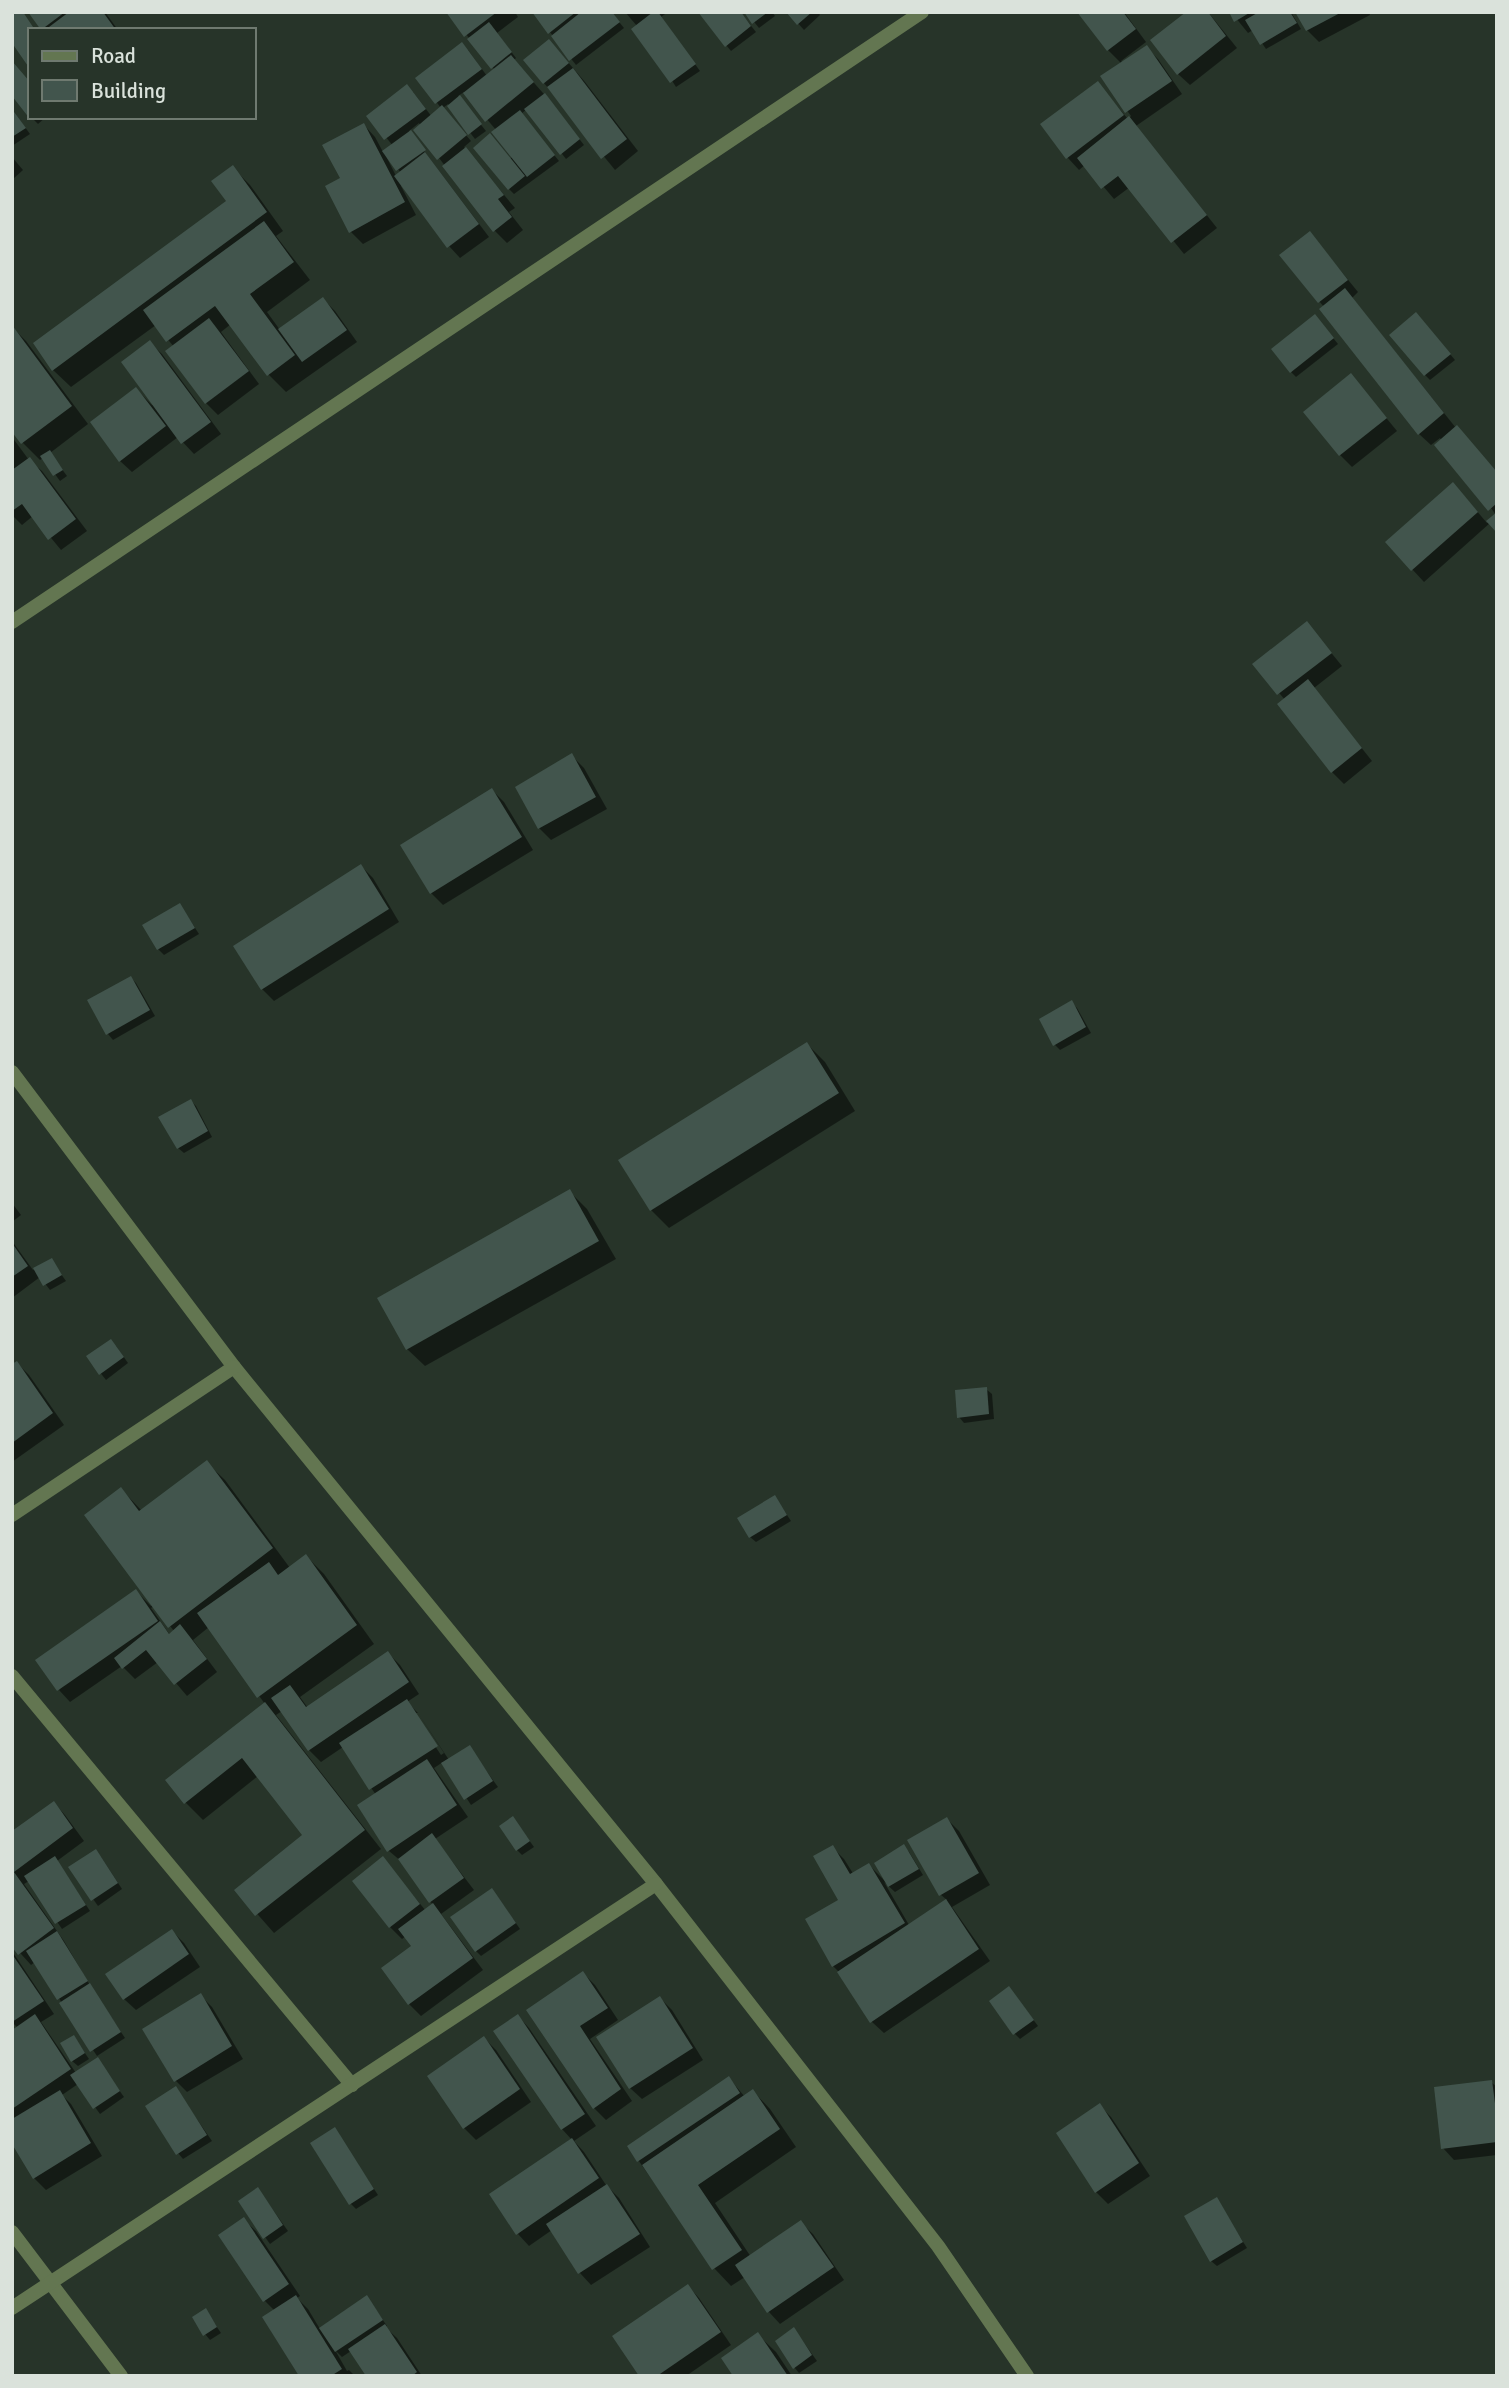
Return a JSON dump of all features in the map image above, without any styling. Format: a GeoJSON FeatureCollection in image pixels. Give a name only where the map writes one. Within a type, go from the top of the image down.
{"type":"FeatureCollection","features":[{"type":"Feature","properties":{"kind":"street"},"geometry":{"type":"LineString","coordinates":[[12,622],[922,12]]}},
{"type":"Feature","properties":{"kind":"street"},"geometry":{"type":"LineString","coordinates":[[12,1072],[234,1367],[656,1884],[937,2246],[1027,2376]]}},
{"type":"Feature","properties":{"kind":"street"},"geometry":{"type":"LineString","coordinates":[[12,1516],[234,1367]]}},
{"type":"Feature","properties":{"kind":"street"},"geometry":{"type":"LineString","coordinates":[[12,1676],[352,2085]]}},
{"type":"Feature","properties":{"kind":"street"},"geometry":{"type":"LineString","coordinates":[[12,2308],[656,1884]]}},
{"type":"Feature","properties":{"kind":"street"},"geometry":{"type":"LineString","coordinates":[[12,2232],[121,2376]]}},
{"type":"Feature","properties":{"kind":"building"},"geometry":{"type":"Polygon","coordinates":[[[12,12],[23,12],[34,28],[28,28],[28,66],[12,43],[12,12]]]}},
{"type":"Feature","properties":{"kind":"building"},"geometry":{"type":"Polygon","coordinates":[[[28,12],[65,12],[44,28],[40,28],[28,12]]]}},
{"type":"Feature","properties":{"kind":"building"},"geometry":{"type":"Polygon","coordinates":[[[69,12],[103,12],[115,28],[48,28],[69,12]]]}},
{"type":"Feature","properties":{"kind":"building"},"geometry":{"type":"Polygon","coordinates":[[[446,12],[497,12],[464,37],[446,12]]]}},
{"type":"Feature","properties":{"kind":"building"},"geometry":{"type":"Polygon","coordinates":[[[532,12],[576,12],[548,34],[532,12]]]}},
{"type":"Feature","properties":{"kind":"building"},"geometry":{"type":"Polygon","coordinates":[[[581,12],[612,12],[620,22],[569,61],[551,36],[581,12]]]}},
{"type":"Feature","properties":{"kind":"building"},"geometry":{"type":"Polygon","coordinates":[[[653,12],[658,12],[696,64],[670,83],[631,29],[653,12]]]}},
{"type":"Feature","properties":{"kind":"building"},"geometry":{"type":"Polygon","coordinates":[[[698,12],[741,12],[751,26],[725,47],[698,12]]]}},
{"type":"Feature","properties":{"kind":"building"},"geometry":{"type":"Polygon","coordinates":[[[744,12],[768,12],[752,24],[744,12]]]}},
{"type":"Feature","properties":{"kind":"building"},"geometry":{"type":"Polygon","coordinates":[[[786,12],[812,12],[797,25],[786,12]]]}},
{"type":"Feature","properties":{"kind":"building"},"geometry":{"type":"Polygon","coordinates":[[[1077,12],[1123,12],[1136,29],[1107,51],[1077,12]]]}},
{"type":"Feature","properties":{"kind":"building"},"geometry":{"type":"Polygon","coordinates":[[[1186,12],[1208,12],[1226,36],[1177,75],[1150,40],[1186,12]]]}},
{"type":"Feature","properties":{"kind":"building"},"geometry":{"type":"Polygon","coordinates":[[[1229,12],[1251,12],[1234,22],[1229,12]]]}},
{"type":"Feature","properties":{"kind":"building"},"geometry":{"type":"Polygon","coordinates":[[[1259,12],[1290,12],[1297,23],[1260,45],[1245,20],[1259,12]]]}},
{"type":"Feature","properties":{"kind":"building"},"geometry":{"type":"Polygon","coordinates":[[[1295,12],[1342,12],[1306,31],[1295,12]]]}},
{"type":"Feature","properties":{"kind":"building"},"geometry":{"type":"Polygon","coordinates":[[[489,22],[512,52],[491,69],[467,39],[489,22]]]}},
{"type":"Feature","properties":{"kind":"building"},"geometry":{"type":"Polygon","coordinates":[[[549,39],[569,63],[543,84],[523,60],[549,39]]]}},
{"type":"Feature","properties":{"kind":"building"},"geometry":{"type":"Polygon","coordinates":[[[462,42],[482,69],[435,104],[415,78],[462,42]]]}},
{"type":"Feature","properties":{"kind":"building"},"geometry":{"type":"Polygon","coordinates":[[[1147,45],[1172,81],[1125,113],[1100,76],[1147,45]]]}},
{"type":"Feature","properties":{"kind":"building"},"geometry":{"type":"Polygon","coordinates":[[[511,55],[534,82],[485,122],[463,93],[511,55]]]}},
{"type":"Feature","properties":{"kind":"building"},"geometry":{"type":"Polygon","coordinates":[[[12,61],[28,80],[28,116],[12,96],[12,61]]]}},
{"type":"Feature","properties":{"kind":"building"},"geometry":{"type":"Polygon","coordinates":[[[573,68],[627,139],[601,159],[547,87],[573,68]]]}},
{"type":"Feature","properties":{"kind":"building"},"geometry":{"type":"Polygon","coordinates":[[[1098,81],[1124,115],[1066,159],[1040,124],[1098,81]]]}},
{"type":"Feature","properties":{"kind":"building"},"geometry":{"type":"Polygon","coordinates":[[[407,84],[426,109],[384,140],[366,116],[407,84]]]}},
{"type":"Feature","properties":{"kind":"building"},"geometry":{"type":"Polygon","coordinates":[[[545,93],[580,139],[560,155],[524,109],[545,93]]]}},
{"type":"Feature","properties":{"kind":"building"},"geometry":{"type":"Polygon","coordinates":[[[460,95],[482,124],[468,135],[447,106],[460,95]]]}},
{"type":"Feature","properties":{"kind":"building"},"geometry":{"type":"Polygon","coordinates":[[[442,105],[467,135],[437,160],[413,130],[442,105]]]}},
{"type":"Feature","properties":{"kind":"building"},"geometry":{"type":"Polygon","coordinates":[[[12,109],[26,128],[12,137],[12,109]]]}},
{"type":"Feature","properties":{"kind":"building"},"geometry":{"type":"Polygon","coordinates":[[[520,110],[555,155],[527,177],[491,132],[520,110]]]}},
{"type":"Feature","properties":{"kind":"building"},"geometry":{"type":"Polygon","coordinates":[[[1129,116],[1207,215],[1171,243],[1118,176],[1101,189],[1077,158],[1129,116]]]}},
{"type":"Feature","properties":{"kind":"building"},"geometry":{"type":"Polygon","coordinates":[[[364,123],[405,202],[349,233],[325,186],[340,178],[322,145],[364,123]]]}},
{"type":"Feature","properties":{"kind":"building"},"geometry":{"type":"Polygon","coordinates":[[[411,130],[426,150],[396,171],[382,151],[411,130]]]}},
{"type":"Feature","properties":{"kind":"building"},"geometry":{"type":"Polygon","coordinates":[[[490,133],[525,176],[508,190],[473,148],[490,133]]]}},
{"type":"Feature","properties":{"kind":"building"},"geometry":{"type":"Polygon","coordinates":[[[466,147],[504,195],[498,199],[512,217],[493,232],[442,166],[466,147]]]}},
{"type":"Feature","properties":{"kind":"building"},"geometry":{"type":"Polygon","coordinates":[[[425,152],[479,224],[447,248],[394,176],[425,152]]]}},
{"type":"Feature","properties":{"kind":"building"},"geometry":{"type":"Polygon","coordinates":[[[233,165],[267,212],[52,371],[33,343],[226,201],[211,181],[233,165]]]}},
{"type":"Feature","properties":{"kind":"building"},"geometry":{"type":"Polygon","coordinates":[[[264,221],[294,262],[250,294],[295,355],[267,376],[215,306],[166,342],[143,310],[264,221]]]}},
{"type":"Feature","properties":{"kind":"building"},"geometry":{"type":"Polygon","coordinates":[[[1310,231],[1348,280],[1318,303],[1279,255],[1310,231]]]}},
{"type":"Feature","properties":{"kind":"building"},"geometry":{"type":"Polygon","coordinates":[[[1345,288],[1444,413],[1418,435],[1319,309],[1345,288]]]}},
{"type":"Feature","properties":{"kind":"building"},"geometry":{"type":"Polygon","coordinates":[[[323,297],[347,330],[302,362],[278,329],[323,297]]]}},
{"type":"Feature","properties":{"kind":"building"},"geometry":{"type":"Polygon","coordinates":[[[1416,312],[1451,354],[1424,376],[1389,335],[1416,312]]]}},
{"type":"Feature","properties":{"kind":"building"},"geometry":{"type":"Polygon","coordinates":[[[1315,314],[1334,338],[1290,373],[1271,349],[1315,314]]]}},
{"type":"Feature","properties":{"kind":"building"},"geometry":{"type":"Polygon","coordinates":[[[209,318],[249,371],[205,404],[165,351],[209,318]]]}},
{"type":"Feature","properties":{"kind":"building"},"geometry":{"type":"Polygon","coordinates":[[[12,325],[72,406],[21,444],[12,432],[12,325]]]}},
{"type":"Feature","properties":{"kind":"building"},"geometry":{"type":"Polygon","coordinates":[[[150,340],[211,422],[181,444],[121,362],[150,340]]]}},
{"type":"Feature","properties":{"kind":"building"},"geometry":{"type":"Polygon","coordinates":[[[1351,373],[1387,418],[1339,456],[1303,412],[1351,373]]]}},
{"type":"Feature","properties":{"kind":"building"},"geometry":{"type":"Polygon","coordinates":[[[136,387],[166,426],[119,462],[90,422],[136,387]]]}},
{"type":"Feature","properties":{"kind":"building"},"geometry":{"type":"Polygon","coordinates":[[[1457,425],[1497,472],[1497,503],[1488,511],[1434,445],[1457,425]]]}},
{"type":"Feature","properties":{"kind":"building"},"geometry":{"type":"Polygon","coordinates":[[[50,450],[63,470],[53,476],[40,456],[50,450]]]}},
{"type":"Feature","properties":{"kind":"building"},"geometry":{"type":"Polygon","coordinates":[[[30,457],[76,519],[48,540],[22,504],[12,511],[12,470],[30,457]]]}},
{"type":"Feature","properties":{"kind":"building"},"geometry":{"type":"Polygon","coordinates":[[[1453,482],[1478,512],[1411,571],[1385,542],[1453,482]]]}},
{"type":"Feature","properties":{"kind":"building"},"geometry":{"type":"Polygon","coordinates":[[[1497,512],[1497,533],[1486,521],[1497,512]]]}},
{"type":"Feature","properties":{"kind":"building"},"geometry":{"type":"Polygon","coordinates":[[[1307,621],[1332,653],[1277,695],[1252,664],[1307,621]]]}},
{"type":"Feature","properties":{"kind":"building"},"geometry":{"type":"Polygon","coordinates":[[[1308,679],[1362,748],[1331,773],[1277,704],[1308,679]]]}},
{"type":"Feature","properties":{"kind":"building"},"geometry":{"type":"Polygon","coordinates":[[[572,753],[596,797],[538,829],[515,787],[572,753]]]}},
{"type":"Feature","properties":{"kind":"building"},"geometry":{"type":"Polygon","coordinates":[[[492,788],[522,837],[430,894],[400,845],[492,788]]]}},
{"type":"Feature","properties":{"kind":"building"},"geometry":{"type":"Polygon","coordinates":[[[361,864],[389,909],[261,990],[233,946],[361,864]]]}},
{"type":"Feature","properties":{"kind":"building"},"geometry":{"type":"Polygon","coordinates":[[[180,903],[195,928],[157,950],[142,925],[180,903]]]}},
{"type":"Feature","properties":{"kind":"building"},"geometry":{"type":"Polygon","coordinates":[[[131,976],[150,1010],[106,1035],[87,1000],[131,976]]]}},
{"type":"Feature","properties":{"kind":"building"},"geometry":{"type":"Polygon","coordinates":[[[1072,1000],[1086,1027],[1053,1046],[1039,1019],[1072,1000]]]}},
{"type":"Feature","properties":{"kind":"building"},"geometry":{"type":"Polygon","coordinates":[[[807,1042],[839,1093],[650,1211],[618,1160],[807,1042]]]}},
{"type":"Feature","properties":{"kind":"building"},"geometry":{"type":"Polygon","coordinates":[[[191,1099],[208,1131],[177,1149],[158,1117],[191,1099]]]}},
{"type":"Feature","properties":{"kind":"building"},"geometry":{"type":"Polygon","coordinates":[[[570,1189],[599,1241],[406,1350],[377,1298],[570,1189]]]}},
{"type":"Feature","properties":{"kind":"building"},"geometry":{"type":"Polygon","coordinates":[[[12,1243],[28,1266],[12,1277],[12,1243]]]}},
{"type":"Feature","properties":{"kind":"building"},"geometry":{"type":"Polygon","coordinates":[[[52,1258],[62,1275],[43,1286],[33,1268],[52,1258]]]}},
{"type":"Feature","properties":{"kind":"building"},"geometry":{"type":"Polygon","coordinates":[[[111,1339],[124,1357],[99,1375],[86,1356],[111,1339]]]}},
{"type":"Feature","properties":{"kind":"building"},"geometry":{"type":"Polygon","coordinates":[[[17,1361],[53,1413],[12,1443],[12,1364],[17,1361]]]}},
{"type":"Feature","properties":{"kind":"building"},"geometry":{"type":"Polygon","coordinates":[[[987,1387],[989,1414],[957,1418],[955,1390],[987,1387]]]}},
{"type":"Feature","properties":{"kind":"building"},"geometry":{"type":"Polygon","coordinates":[[[207,1460],[273,1548],[168,1628],[84,1515],[121,1487],[139,1511],[207,1460]]]}},
{"type":"Feature","properties":{"kind":"building"},"geometry":{"type":"Polygon","coordinates":[[[775,1495],[787,1515],[749,1538],[737,1518],[775,1495]]]}},
{"type":"Feature","properties":{"kind":"building"},"geometry":{"type":"Polygon","coordinates":[[[306,1554],[357,1625],[257,1698],[197,1613],[269,1562],[278,1575],[306,1554]]]}},
{"type":"Feature","properties":{"kind":"building"},"geometry":{"type":"Polygon","coordinates":[[[136,1589],[158,1621],[57,1691],[35,1660],[136,1589]]]}},
{"type":"Feature","properties":{"kind":"building"},"geometry":{"type":"Polygon","coordinates":[[[160,1621],[169,1634],[180,1624],[207,1659],[174,1685],[146,1650],[122,1669],[114,1658],[160,1621]]]}},
{"type":"Feature","properties":{"kind":"building"},"geometry":{"type":"Polygon","coordinates":[[[388,1651],[409,1682],[308,1751],[271,1698],[290,1685],[306,1707],[388,1651]]]}},
{"type":"Feature","properties":{"kind":"building"},"geometry":{"type":"Polygon","coordinates":[[[407,1699],[438,1746],[369,1790],[339,1743],[407,1699]]]}},
{"type":"Feature","properties":{"kind":"building"},"geometry":{"type":"Polygon","coordinates":[[[265,1702],[365,1830],[255,1916],[234,1890],[302,1835],[242,1758],[184,1804],[165,1780],[265,1702]]]}},
{"type":"Feature","properties":{"kind":"building"},"geometry":{"type":"Polygon","coordinates":[[[470,1745],[493,1781],[464,1800],[441,1763],[470,1745]]]}},
{"type":"Feature","properties":{"kind":"building"},"geometry":{"type":"Polygon","coordinates":[[[427,1759],[457,1805],[387,1852],[357,1805],[427,1759]]]}},
{"type":"Feature","properties":{"kind":"building"},"geometry":{"type":"Polygon","coordinates":[[[54,1801],[73,1828],[14,1872],[54,1928],[18,1955],[12,1947],[12,1831],[54,1801]]]}},
{"type":"Feature","properties":{"kind":"building"},"geometry":{"type":"Polygon","coordinates":[[[513,1816],[530,1841],[516,1851],[499,1826],[513,1816]]]}},
{"type":"Feature","properties":{"kind":"building"},"geometry":{"type":"Polygon","coordinates":[[[947,1817],[979,1873],[939,1896],[907,1840],[947,1817]]]}},
{"type":"Feature","properties":{"kind":"building"},"geometry":{"type":"Polygon","coordinates":[[[432,1833],[464,1878],[429,1903],[398,1859],[432,1833]]]}},
{"type":"Feature","properties":{"kind":"building"},"geometry":{"type":"Polygon","coordinates":[[[904,1844],[919,1869],[888,1887],[874,1863],[904,1844]]]}},
{"type":"Feature","properties":{"kind":"building"},"geometry":{"type":"Polygon","coordinates":[[[833,1845],[850,1874],[869,1863],[905,1923],[832,1967],[805,1919],[838,1900],[813,1856],[833,1845]]]}},
{"type":"Feature","properties":{"kind":"building"},"geometry":{"type":"Polygon","coordinates":[[[96,1849],[118,1883],[91,1901],[68,1867],[96,1849]]]}},
{"type":"Feature","properties":{"kind":"building"},"geometry":{"type":"Polygon","coordinates":[[[55,1856],[86,1905],[55,1924],[24,1876],[55,1856]]]}},
{"type":"Feature","properties":{"kind":"building"},"geometry":{"type":"Polygon","coordinates":[[[383,1856],[420,1904],[389,1928],[352,1881],[383,1856]]]}},
{"type":"Feature","properties":{"kind":"building"},"geometry":{"type":"Polygon","coordinates":[[[492,1888],[516,1923],[475,1952],[450,1917],[492,1888]]]}},
{"type":"Feature","properties":{"kind":"building"},"geometry":{"type":"Polygon","coordinates":[[[946,1899],[979,1949],[870,2023],[837,1972],[946,1899]]]}},
{"type":"Feature","properties":{"kind":"building"},"geometry":{"type":"Polygon","coordinates":[[[433,1903],[473,1958],[408,2005],[381,1968],[411,1946],[398,1929],[433,1903]]]}},
{"type":"Feature","properties":{"kind":"building"},"geometry":{"type":"Polygon","coordinates":[[[172,1929],[189,1954],[123,2000],[105,1974],[172,1929]]]}},
{"type":"Feature","properties":{"kind":"building"},"geometry":{"type":"Polygon","coordinates":[[[57,1931],[88,1981],[57,2000],[26,1951],[57,1931]]]}},
{"type":"Feature","properties":{"kind":"building"},"geometry":{"type":"Polygon","coordinates":[[[12,1954],[44,2001],[12,2022],[12,1954]]]}},
{"type":"Feature","properties":{"kind":"building"},"geometry":{"type":"Polygon","coordinates":[[[583,1971],[608,2008],[580,2026],[621,2089],[593,2109],[526,2010],[583,1971]]]}},
{"type":"Feature","properties":{"kind":"building"},"geometry":{"type":"Polygon","coordinates":[[[90,1983],[121,2032],[90,2052],[59,2003],[90,1983]]]}},
{"type":"Feature","properties":{"kind":"building"},"geometry":{"type":"Polygon","coordinates":[[[1009,1986],[1034,2020],[1013,2035],[989,2001],[1009,1986]]]}},
{"type":"Feature","properties":{"kind":"building"},"geometry":{"type":"Polygon","coordinates":[[[201,1993],[232,2046],[174,2082],[142,2029],[201,1993]]]}},
{"type":"Feature","properties":{"kind":"building"},"geometry":{"type":"Polygon","coordinates":[[[660,1996],[693,2048],[629,2089],[596,2037],[660,1996]]]}},
{"type":"Feature","properties":{"kind":"building"},"geometry":{"type":"Polygon","coordinates":[[[35,2014],[71,2069],[12,2109],[12,2030],[35,2014]]]}},
{"type":"Feature","properties":{"kind":"building"},"geometry":{"type":"Polygon","coordinates":[[[518,2014],[585,2114],[561,2130],[493,2031],[518,2014]]]}},
{"type":"Feature","properties":{"kind":"building"},"geometry":{"type":"Polygon","coordinates":[[[74,2035],[85,2053],[71,2062],[60,2043],[74,2035]]]}},
{"type":"Feature","properties":{"kind":"building"},"geometry":{"type":"Polygon","coordinates":[[[484,2036],[520,2089],[463,2129],[427,2076],[484,2036]]]}},
{"type":"Feature","properties":{"kind":"building"},"geometry":{"type":"Polygon","coordinates":[[[98,2057],[120,2091],[93,2109],[70,2075],[98,2057]]]}},
{"type":"Feature","properties":{"kind":"building"},"geometry":{"type":"Polygon","coordinates":[[[729,2076],[740,2093],[637,2162],[627,2146],[729,2076]]]}},
{"type":"Feature","properties":{"kind":"building"},"geometry":{"type":"Polygon","coordinates":[[[1492,2080],[1497,2142],[1441,2149],[1434,2087],[1492,2080]]]}},
{"type":"Feature","properties":{"kind":"building"},"geometry":{"type":"Polygon","coordinates":[[[176,2086],[207,2135],[176,2155],[145,2106],[176,2086]]]}},
{"type":"Feature","properties":{"kind":"building"},"geometry":{"type":"Polygon","coordinates":[[[753,2089],[780,2129],[698,2185],[742,2250],[712,2270],[642,2165],[753,2089]]]}},
{"type":"Feature","properties":{"kind":"building"},"geometry":{"type":"Polygon","coordinates":[[[60,2090],[91,2143],[33,2179],[12,2144],[12,2119],[60,2090]]]}},
{"type":"Feature","properties":{"kind":"building"},"geometry":{"type":"Polygon","coordinates":[[[1100,2103],[1139,2163],[1095,2193],[1056,2133],[1100,2103]]]}},
{"type":"Feature","properties":{"kind":"building"},"geometry":{"type":"Polygon","coordinates":[[[335,2127],[374,2189],[349,2205],[310,2143],[335,2127]]]}},
{"type":"Feature","properties":{"kind":"building"},"geometry":{"type":"Polygon","coordinates":[[[572,2138],[599,2178],[516,2235],[489,2194],[572,2138]]]}},
{"type":"Feature","properties":{"kind":"building"},"geometry":{"type":"Polygon","coordinates":[[[607,2184],[640,2234],[578,2274],[546,2224],[607,2184]]]}},
{"type":"Feature","properties":{"kind":"building"},"geometry":{"type":"Polygon","coordinates":[[[258,2187],[283,2225],[263,2239],[238,2201],[258,2187]]]}},
{"type":"Feature","properties":{"kind":"building"},"geometry":{"type":"Polygon","coordinates":[[[1217,2197],[1243,2242],[1210,2262],[1184,2216],[1217,2197]]]}},
{"type":"Feature","properties":{"kind":"building"},"geometry":{"type":"Polygon","coordinates":[[[244,2217],[289,2284],[263,2302],[218,2235],[244,2217]]]}},
{"type":"Feature","properties":{"kind":"building"},"geometry":{"type":"Polygon","coordinates":[[[801,2220],[834,2267],[767,2313],[735,2265],[801,2220]]]}},
{"type":"Feature","properties":{"kind":"building"},"geometry":{"type":"Polygon","coordinates":[[[688,2284],[721,2332],[657,2376],[639,2376],[612,2336],[688,2284]]]}},
{"type":"Feature","properties":{"kind":"building"},"geometry":{"type":"Polygon","coordinates":[[[296,2295],[342,2369],[331,2376],[299,2376],[262,2317],[296,2295]]]}},
{"type":"Feature","properties":{"kind":"building"},"geometry":{"type":"Polygon","coordinates":[[[367,2295],[383,2320],[335,2352],[319,2328],[367,2295]]]}},
{"type":"Feature","properties":{"kind":"building"},"geometry":{"type":"Polygon","coordinates":[[[206,2308],[217,2327],[203,2336],[192,2317],[206,2308]]]}},
{"type":"Feature","properties":{"kind":"building"},"geometry":{"type":"Polygon","coordinates":[[[385,2324],[417,2372],[412,2376],[366,2376],[348,2349],[385,2324]]]}},
{"type":"Feature","properties":{"kind":"building"},"geometry":{"type":"Polygon","coordinates":[[[794,2327],[812,2355],[793,2369],[775,2341],[794,2327]]]}},
{"type":"Feature","properties":{"kind":"building"},"geometry":{"type":"Polygon","coordinates":[[[758,2332],[788,2376],[733,2376],[721,2358],[758,2332]]]}}]}
